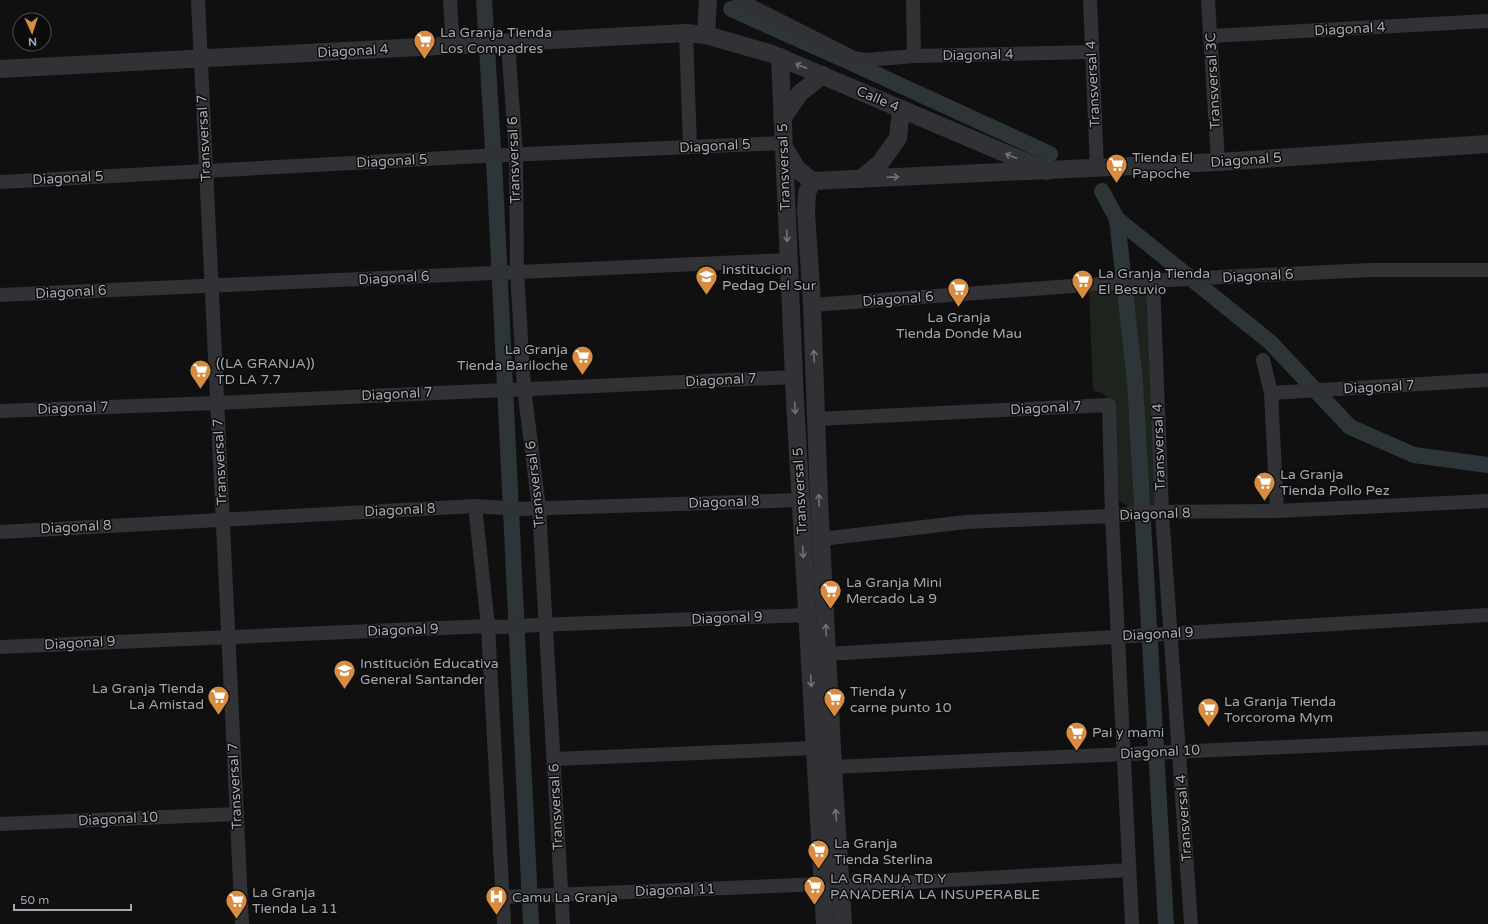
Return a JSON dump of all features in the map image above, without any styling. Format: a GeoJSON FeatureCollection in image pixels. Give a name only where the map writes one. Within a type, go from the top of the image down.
{"type":"FeatureCollection","features":[{"type":"Feature","properties":{"kind":"street","name":"Transversal 7"},"geometry":{"type":"LineString","coordinates":[[198,0],[242,924]]}},
{"type":"Feature","properties":{"kind":"street"},"geometry":{"type":"LineString","coordinates":[[450,0],[453,46]]}},
{"type":"Feature","properties":{"kind":"street"},"geometry":{"type":"LineString","coordinates":[[706,35],[708,0]]}},
{"type":"Feature","properties":{"kind":"street","name":"Diagonal 4"},"geometry":{"type":"LineString","coordinates":[[739,0],[854,58],[866,60],[914,56],[1091,52]]}},
{"type":"Feature","properties":{"kind":"street"},"geometry":{"type":"LineString","coordinates":[[913,0],[914,56]]}},
{"type":"Feature","properties":{"kind":"street","name":"Transversal 4"},"geometry":{"type":"LineString","coordinates":[[1089,169],[1091,52],[1090,0]]}},
{"type":"Feature","properties":{"kind":"street","name":"Transversal 3C"},"geometry":{"type":"LineString","coordinates":[[1208,0],[1218,162]]}},
{"type":"Feature","properties":{"kind":"street","name":"Diagonal 4"},"geometry":{"type":"LineString","coordinates":[[1211,36],[1488,21]]}},
{"type":"Feature","properties":{"kind":"street","name":"Diagonal 4"},"geometry":{"type":"LineString","coordinates":[[0,69],[686,33],[706,35]]}},
{"type":"Feature","properties":{"kind":"street"},"geometry":{"type":"LineString","coordinates":[[686,33],[690,147]]}},
{"type":"Feature","properties":{"kind":"street","name":"Calle 4"},"geometry":{"type":"LineString","coordinates":[[706,35],[780,57],[1052,171]]}},
{"type":"Feature","properties":{"kind":"street","name":"Transversal 6"},"geometry":{"type":"LineString","coordinates":[[495,44],[512,154],[510,273],[520,389],[539,508],[542,624],[554,759],[563,924]]}},
{"type":"Feature","properties":{"kind":"street","name":"Transversal 5"},"geometry":{"type":"LineString","coordinates":[[780,57],[800,500],[825,924]]}},
{"type":"Feature","properties":{"kind":"street"},"geometry":{"type":"LineString","coordinates":[[782,118],[800,93],[823,76]]}},
{"type":"Feature","properties":{"kind":"street"},"geometry":{"type":"LineString","coordinates":[[861,179],[881,162],[898,138],[901,109]]}},
{"type":"Feature","properties":{"kind":"street","name":"Diagonal 5"},"geometry":{"type":"LineString","coordinates":[[812,181],[1052,171],[1218,162],[1488,144]]}},
{"type":"Feature","properties":{"kind":"street"},"geometry":{"type":"LineString","coordinates":[[783,145],[797,169],[812,181]]}},
{"type":"Feature","properties":{"kind":"street","name":"Diagonal 5"},"geometry":{"type":"LineString","coordinates":[[0,182],[512,154],[783,145]]}},
{"type":"Feature","properties":{"kind":"street","name":"Transversal 5"},"geometry":{"type":"LineString","coordinates":[[812,181],[807,193],[806,211],[812,305],[827,654],[843,924]]}},
{"type":"Feature","properties":{"kind":"street","name":"Diagonal 6"},"geometry":{"type":"LineString","coordinates":[[0,295],[788,260]]}},
{"type":"Feature","properties":{"kind":"street","name":"Diagonal 6"},"geometry":{"type":"LineString","coordinates":[[812,305],[1114,283],[1372,270],[1488,270]]}},
{"type":"Feature","properties":{"kind":"street","name":"Transversal 4"},"geometry":{"type":"LineString","coordinates":[[1152,282],[1156,512],[1167,634],[1173,751],[1191,924]]}},
{"type":"Feature","properties":{"kind":"street"},"geometry":{"type":"LineString","coordinates":[[1263,360],[1271,393],[1277,511]]}},
{"type":"Feature","properties":{"kind":"street","name":"Diagonal 7"},"geometry":{"type":"LineString","coordinates":[[0,411],[217,403],[794,377]]}},
{"type":"Feature","properties":{"kind":"street","name":"Diagonal 7"},"geometry":{"type":"LineString","coordinates":[[1271,393],[1488,380]]}},
{"type":"Feature","properties":{"kind":"street","name":"Diagonal 7"},"geometry":{"type":"LineString","coordinates":[[816,419],[1109,405],[1117,515]]}},
{"type":"Feature","properties":{"kind":"street","name":"Diagonal 8"},"geometry":{"type":"LineString","coordinates":[[0,532],[475,506],[519,509],[800,500]]}},
{"type":"Feature","properties":{"kind":"street","name":"Diagonal 8"},"geometry":{"type":"LineString","coordinates":[[822,539],[966,522],[1156,512],[1277,511],[1488,501]]}},
{"type":"Feature","properties":{"kind":"street"},"geometry":{"type":"LineString","coordinates":[[475,506],[495,627],[504,924]]}},
{"type":"Feature","properties":{"kind":"street"},"geometry":{"type":"LineString","coordinates":[[1117,515],[1125,636],[1129,754],[1129,870],[1132,924]]}},
{"type":"Feature","properties":{"kind":"street","name":"Diagonal 9"},"geometry":{"type":"LineString","coordinates":[[827,654],[1488,614]]}},
{"type":"Feature","properties":{"kind":"street","name":"Diagonal 9"},"geometry":{"type":"LineString","coordinates":[[0,647],[542,624],[807,615]]}},
{"type":"Feature","properties":{"kind":"street","name":"Diagonal 10"},"geometry":{"type":"LineString","coordinates":[[833,767],[1488,738]]}},
{"type":"Feature","properties":{"kind":"street"},"geometry":{"type":"LineString","coordinates":[[554,759],[815,748]]}},
{"type":"Feature","properties":{"kind":"street","name":"Diagonal 10"},"geometry":{"type":"LineString","coordinates":[[0,824],[237,814]]}},
{"type":"Feature","properties":{"kind":"street"},"geometry":{"type":"LineString","coordinates":[[841,886],[1129,870]]}},
{"type":"Feature","properties":{"kind":"street","name":"Diagonal 11"},"geometry":{"type":"LineString","coordinates":[[502,897],[823,884]]}},
{"type":"Feature","properties":{"kind":"shaded area"},"geometry":{"type":"Polygon","coordinates":[[[1147,289],[1160,499],[1149,508],[1131,509],[1119,500],[1114,409],[1111,402],[1104,394],[1093,391],[1089,292],[1147,289]]]}},
{"type":"Feature","properties":{"kind":"waterway"},"geometry":{"type":"LineString","coordinates":[[484,0],[495,180],[531,924]]}},
{"type":"Feature","properties":{"kind":"waterway"},"geometry":{"type":"LineString","coordinates":[[731,9],[1050,154]]}},
{"type":"Feature","properties":{"kind":"waterway"},"geometry":{"type":"LineString","coordinates":[[1102,191],[1117,219],[1270,342],[1350,427],[1414,455],[1488,465]]}},
{"type":"Feature","properties":{"kind":"waterway"},"geometry":{"type":"LineString","coordinates":[[1117,219],[1135,382],[1166,924]]}},
{"type":"Feature","properties":{"kind":"place","name":"La Granja Tienda Los Compadres"},"geometry":{"type":"Point","coordinates":[424,60]}},
{"type":"Feature","properties":{"kind":"place","name":"Tienda El Papoche"},"geometry":{"type":"Point","coordinates":[1117,184]}},
{"type":"Feature","properties":{"kind":"place","name":"Institucion Pedag Del Sur"},"geometry":{"type":"Point","coordinates":[706,296]}},
{"type":"Feature","properties":{"kind":"place","name":"La Granja Tienda El Besuvio"},"geometry":{"type":"Point","coordinates":[1082,300]}},
{"type":"Feature","properties":{"kind":"place","name":"La Granja Tienda Donde Mau"},"geometry":{"type":"Point","coordinates":[959,308]}},
{"type":"Feature","properties":{"kind":"place","name":"La Granja Tienda Bariloche"},"geometry":{"type":"Point","coordinates":[583,376]}},
{"type":"Feature","properties":{"kind":"place","name":"((LA GRANJA)) TD LA 7.7"},"geometry":{"type":"Point","coordinates":[200,390]}},
{"type":"Feature","properties":{"kind":"place","name":"La Granja Tienda Pollo Pez"},"geometry":{"type":"Point","coordinates":[1265,502]}},
{"type":"Feature","properties":{"kind":"place","name":"La Granja Mini Mercado La 9"},"geometry":{"type":"Point","coordinates":[830,610]}},
{"type":"Feature","properties":{"kind":"place","name":"Institución Educativa General Santander"},"geometry":{"type":"Point","coordinates":[345,690]}},
{"type":"Feature","properties":{"kind":"place","name":"La Granja Tienda La Amistad"},"geometry":{"type":"Point","coordinates":[219,716]}},
{"type":"Feature","properties":{"kind":"place","name":"Tienda y carne punto 10"},"geometry":{"type":"Point","coordinates":[835,718]}},
{"type":"Feature","properties":{"kind":"place","name":"La Granja Tienda Torcoroma Mym"},"geometry":{"type":"Point","coordinates":[1208,728]}},
{"type":"Feature","properties":{"kind":"place","name":"Pai y mami"},"geometry":{"type":"Point","coordinates":[1076,752]}},
{"type":"Feature","properties":{"kind":"place","name":"La Granja Tienda Sterlina"},"geometry":{"type":"Point","coordinates":[819,870]}},
{"type":"Feature","properties":{"kind":"place","name":"LA GRANJA TD Y PANADERÍA LA INSUPERABLE"},"geometry":{"type":"Point","coordinates":[814,906]}},
{"type":"Feature","properties":{"kind":"place","name":"Camu La Granja"},"geometry":{"type":"Point","coordinates":[496,916]}},
{"type":"Feature","properties":{"kind":"place","name":"La Granja Tienda La 11"},"geometry":{"type":"Point","coordinates":[236,920]}}]}
